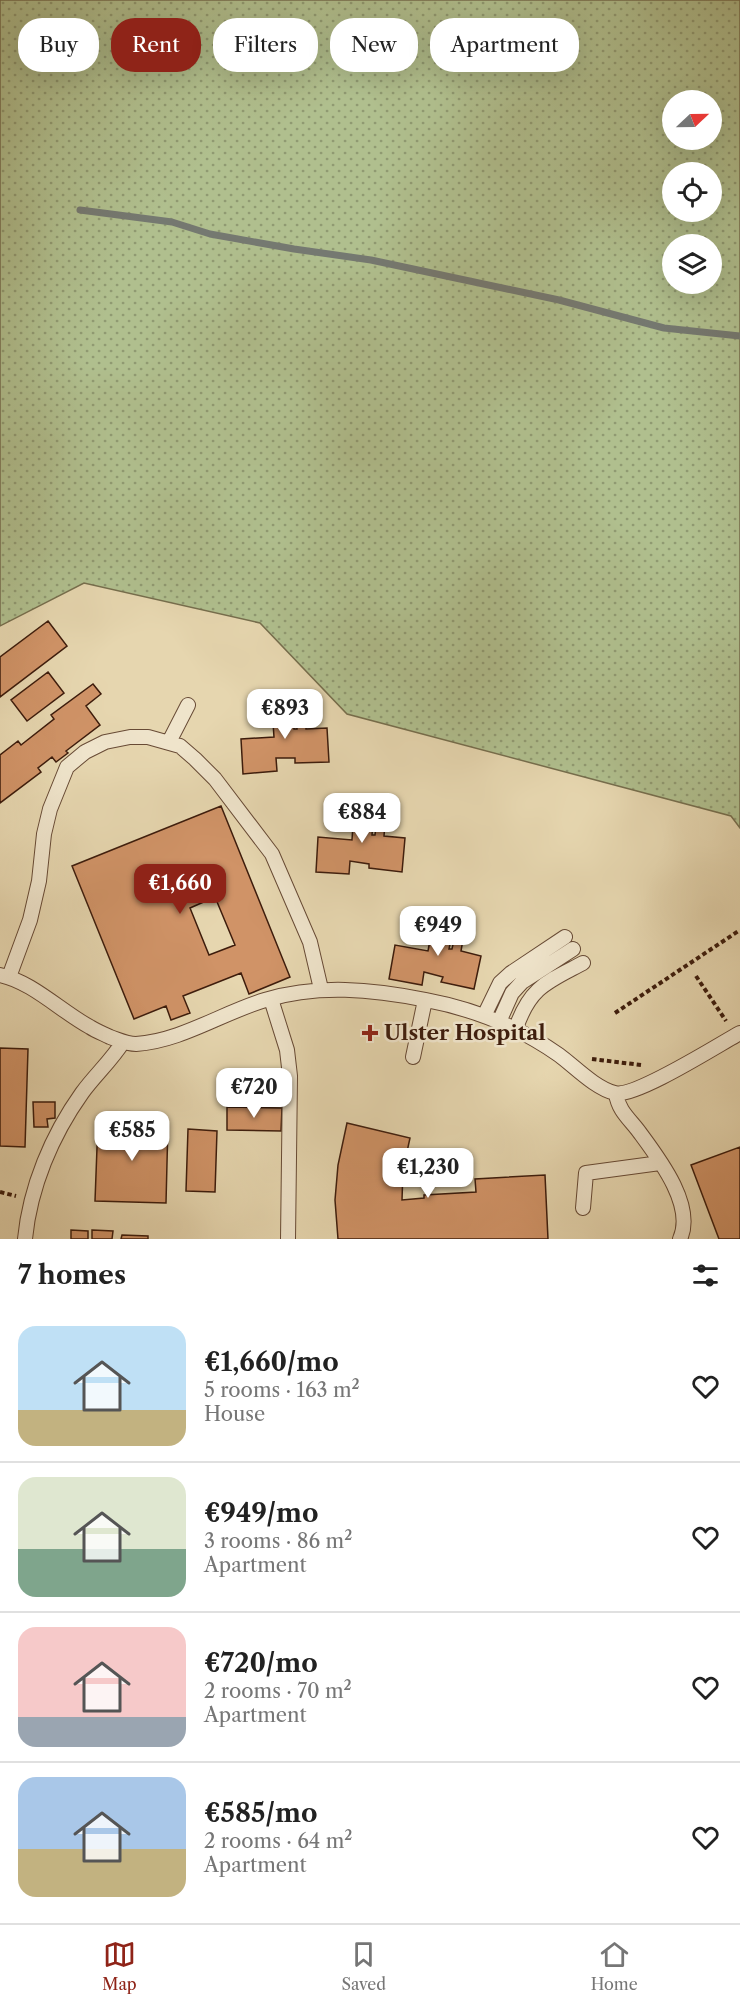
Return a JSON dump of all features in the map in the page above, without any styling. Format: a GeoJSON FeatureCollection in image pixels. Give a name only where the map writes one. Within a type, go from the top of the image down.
{"type":"FeatureCollection","features":[{"type":"Feature","properties":{"kind":"lane"},"geometry":{"type":"LineString","coordinates":[[169,741],[188,705]]}},
{"type":"Feature","properties":{"kind":"lane"},"geometry":{"type":"LineString","coordinates":[[321,989],[310,942],[272,854],[215,779],[180,746],[169,741],[130,736],[105,742],[85,752],[67,767],[50,809],[44,834],[39,881],[30,920],[5,976],[90,1028],[123,1042],[136,1044],[168,1037],[271,999],[321,989],[386,993],[454,1006],[516,1028],[560,1056],[584,1077],[616,1094],[639,1089],[740,1033]]}},
{"type":"Feature","properties":{"kind":"lane"},"geometry":{"type":"LineString","coordinates":[[484,1016],[500,982],[511,973],[569,943],[512,993],[499,1022]]}},
{"type":"Feature","properties":{"kind":"lane"},"geometry":{"type":"LineString","coordinates":[[516,1028],[525,1003],[534,992],[582,963]]}},
{"type":"Feature","properties":{"kind":"lane"},"geometry":{"type":"LineString","coordinates":[[271,999],[287,1050],[290,1076],[288,1239]]}},
{"type":"Feature","properties":{"kind":"lane"},"geometry":{"type":"LineString","coordinates":[[413,1057],[426,1000]]}},
{"type":"Feature","properties":{"kind":"lane"},"geometry":{"type":"LineString","coordinates":[[25,1239],[31,1200],[47,1155],[63,1121],[84,1090],[123,1042]]}},
{"type":"Feature","properties":{"kind":"lane"},"geometry":{"type":"LineString","coordinates":[[616,1094],[618,1107],[640,1133],[660,1163],[683,1206],[685,1223],[681,1239]]}},
{"type":"Feature","properties":{"kind":"lane"},"geometry":{"type":"LineString","coordinates":[[583,1208],[586,1173],[660,1163]]}},
{"type":"Feature","properties":{"kind":"path"},"geometry":{"type":"LineString","coordinates":[[615,1012],[740,930]]}},
{"type":"Feature","properties":{"kind":"path"},"geometry":{"type":"LineString","coordinates":[[696,976],[727,1021]]}},
{"type":"Feature","properties":{"kind":"path"},"geometry":{"type":"LineString","coordinates":[[717,1026],[733,1017]]}},
{"type":"Feature","properties":{"kind":"path"},"geometry":{"type":"LineString","coordinates":[[560,1056],[639,1066],[650,1063]]}},
{"type":"Feature","properties":{"kind":"green space"},"geometry":{"type":"Polygon","coordinates":[[[0,0],[740,0],[740,828],[731,816],[347,714],[260,623],[84,583],[0,626],[0,0]]]}},
{"type":"Feature","properties":{"kind":"building"},"geometry":{"type":"Polygon","coordinates":[[[48,621],[67,646],[0,697],[0,657],[48,621]]]}},
{"type":"Feature","properties":{"kind":"building"},"geometry":{"type":"Polygon","coordinates":[[[48,672],[64,693],[27,721],[11,700],[48,672]]]}},
{"type":"Feature","properties":{"kind":"building"},"geometry":{"type":"Polygon","coordinates":[[[93,684],[101,694],[86,706],[100,725],[66,751],[68,753],[56,762],[52,757],[38,768],[41,772],[0,803],[0,755],[18,741],[21,745],[54,719],[51,715],[93,684]]]}},
{"type":"Feature","properties":{"kind":"building"},"geometry":{"type":"Polygon","coordinates":[[[271,693],[292,694],[294,729],[297,729],[296,705],[305,705],[306,729],[327,728],[329,762],[295,763],[295,758],[276,758],[277,771],[243,774],[241,739],[274,737],[271,693]]]}},
{"type":"Feature","properties":{"kind":"building"},"geometry":{"type":"Polygon","coordinates":[[[355,796],[375,799],[372,835],[375,835],[378,811],[386,812],[384,836],[405,838],[402,872],[369,868],[369,864],[350,861],[349,874],[316,872],[318,837],[352,840],[355,796]]]}},
{"type":"Feature","properties":{"kind":"building"},"geometry":{"type":"Polygon","coordinates":[[[221,806],[290,977],[249,994],[241,973],[183,996],[190,1013],[171,1020],[166,1006],[134,1019],[72,866],[221,806]],[[215,897],[190,908],[209,955],[235,945],[215,897]]]}},
{"type":"Feature","properties":{"kind":"building"},"geometry":{"type":"Polygon","coordinates":[[[436,908],[456,914],[449,949],[452,949],[457,926],[465,928],[461,951],[481,956],[474,989],[441,982],[443,977],[424,972],[422,985],[389,979],[395,945],[428,951],[436,908]]]}},
{"type":"Feature","properties":{"kind":"building"},"geometry":{"type":"Polygon","coordinates":[[[0,1048],[28,1049],[25,1147],[0,1146],[0,1048]]]}},
{"type":"Feature","properties":{"kind":"building"},"geometry":{"type":"Polygon","coordinates":[[[33,1102],[55,1102],[55,1118],[47,1119],[48,1127],[34,1127],[33,1102]]]}},
{"type":"Feature","properties":{"kind":"building"},"geometry":{"type":"Polygon","coordinates":[[[227,1107],[282,1108],[281,1131],[227,1130],[227,1107]]]}},
{"type":"Feature","properties":{"kind":"building"},"geometry":{"type":"Polygon","coordinates":[[[98,1121],[168,1123],[166,1203],[95,1201],[98,1121]]]}},
{"type":"Feature","properties":{"kind":"building"},"geometry":{"type":"Polygon","coordinates":[[[347,1123],[410,1138],[403,1170],[402,1200],[424,1198],[424,1195],[476,1192],[475,1179],[545,1175],[548,1239],[338,1239],[335,1200],[338,1165],[347,1123]]]}},
{"type":"Feature","properties":{"kind":"building"},"geometry":{"type":"Polygon","coordinates":[[[188,1129],[217,1131],[215,1192],[186,1191],[188,1129]]]}},
{"type":"Feature","properties":{"kind":"building"},"geometry":{"type":"Polygon","coordinates":[[[740,1147],[740,1239],[719,1239],[691,1165],[740,1147]]]}},
{"type":"Feature","properties":{"kind":"building"},"geometry":{"type":"Polygon","coordinates":[[[71,1230],[88,1231],[88,1239],[71,1239],[71,1230]]]}},
{"type":"Feature","properties":{"kind":"building"},"geometry":{"type":"Polygon","coordinates":[[[92,1230],[113,1231],[112,1239],[92,1239],[92,1230]]]}},
{"type":"Feature","properties":{"kind":"building"},"geometry":{"type":"Polygon","coordinates":[[[122,1235],[148,1236],[148,1239],[121,1239],[122,1235]]]}},
{"type":"Feature","properties":{"kind":"waterway"},"geometry":{"type":"LineString","coordinates":[[80,210],[172,222],[210,234],[371,260],[559,300],[664,328],[740,336]]}},
{"type":"Feature","properties":{"kind":"place","name":"Ulster Hospital"},"geometry":{"type":"Point","coordinates":[370,1033]}}]}
